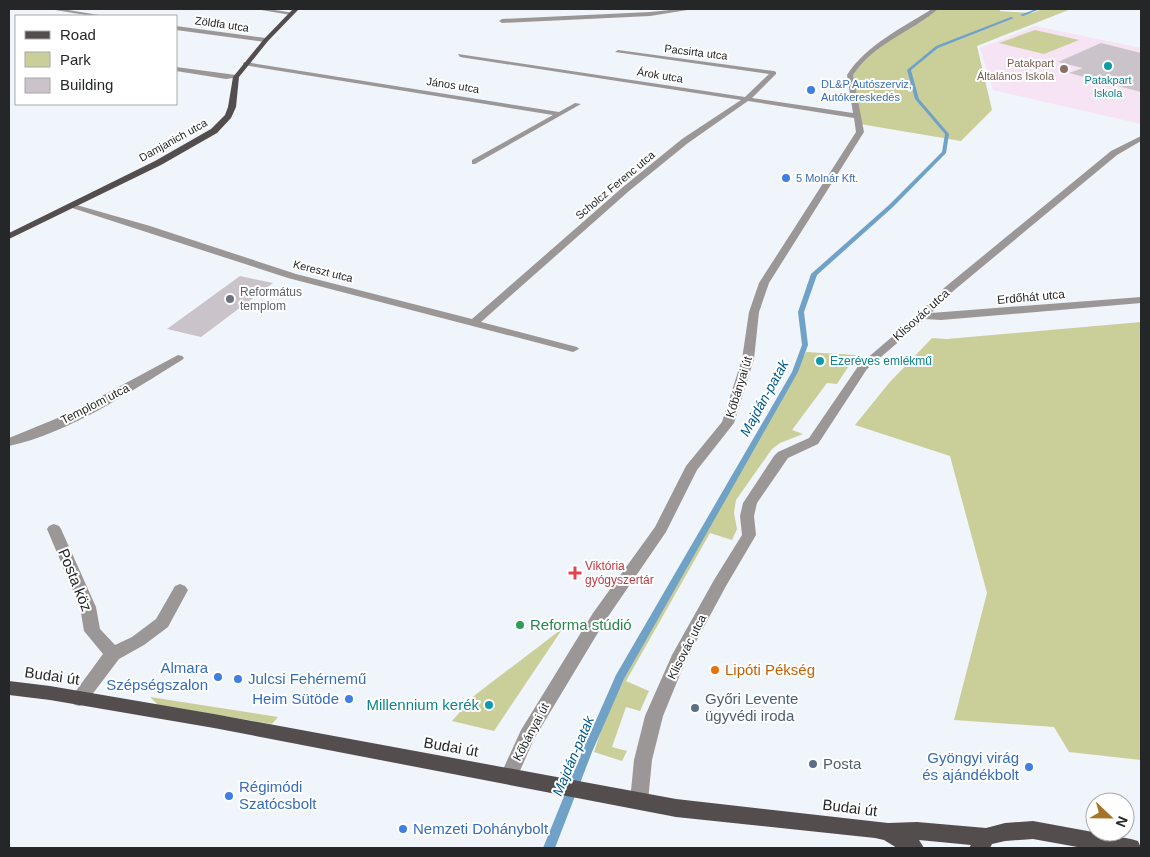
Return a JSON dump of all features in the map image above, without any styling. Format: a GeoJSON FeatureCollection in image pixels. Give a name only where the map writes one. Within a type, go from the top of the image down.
{"type":"FeatureCollection","features":[{"type":"Feature","properties":{"kind":"main road","name":"Damjanich utca"},"geometry":{"type":"LineString","coordinates":[[9,235],[158,163],[214,131],[228,116],[232,107],[236,77],[266,40],[294,11]]}},
{"type":"Feature","properties":{"kind":"main road","name":"Budai út"},"geometry":{"type":"LineString","coordinates":[[9,688],[214,721],[676,808],[876,829],[888,832]]}},
{"type":"Feature","properties":{"kind":"main road"},"geometry":{"type":"LineString","coordinates":[[888,832],[917,831],[983,843],[1005,832],[1033,830],[1105,847],[1131,848]]}},
{"type":"Feature","properties":{"kind":"main road"},"geometry":{"type":"LineString","coordinates":[[888,832],[914,848]]}},
{"type":"Feature","properties":{"kind":"street"},"geometry":{"type":"LineString","coordinates":[[52,9],[95,15]]}},
{"type":"Feature","properties":{"kind":"street"},"geometry":{"type":"LineString","coordinates":[[258,9],[294,11]]}},
{"type":"Feature","properties":{"kind":"street"},"geometry":{"type":"LineString","coordinates":[[502,21],[650,14],[691,9]]}},
{"type":"Feature","properties":{"kind":"street","name":"Kőbányai út"},"geometry":{"type":"LineString","coordinates":[[510,776],[527,735],[599,617],[661,529],[691,469],[728,423],[748,359],[754,312],[764,283],[860,132],[850,75],[853,68],[875,50],[935,9]]}},
{"type":"Feature","properties":{"kind":"street","name":"Zöldfa utca"},"geometry":{"type":"LineString","coordinates":[[178,28],[266,40]]}},
{"type":"Feature","properties":{"kind":"street","name":"Pacsirta utca"},"geometry":{"type":"LineString","coordinates":[[618,52],[772,72]]}},
{"type":"Feature","properties":{"kind":"street","name":"Árok utca"},"geometry":{"type":"LineString","coordinates":[[460,55],[858,116]]}},
{"type":"Feature","properties":{"kind":"street","name":"János utca"},"geometry":{"type":"LineString","coordinates":[[245,64],[560,114]]}},
{"type":"Feature","properties":{"kind":"street"},"geometry":{"type":"LineString","coordinates":[[178,69],[236,77]]}},
{"type":"Feature","properties":{"kind":"street","name":"Scholcz Ferenc utca"},"geometry":{"type":"LineString","coordinates":[[475,322],[685,141],[746,100],[774,73],[772,72]]}},
{"type":"Feature","properties":{"kind":"street"},"geometry":{"type":"LineString","coordinates":[[475,162],[578,104]]}},
{"type":"Feature","properties":{"kind":"street","name":"Klisovác utca"},"geometry":{"type":"LineString","coordinates":[[639,801],[643,760],[654,716],[678,660],[748,535],[746,516],[750,503],[782,455],[808,444],[818,436],[863,367],[924,316],[948,290],[1114,154],[1141,138]]}},
{"type":"Feature","properties":{"kind":"street","name":"Kereszt utca"},"geometry":{"type":"LineString","coordinates":[[70,206],[147,228],[292,276],[573,348]]}},
{"type":"Feature","properties":{"kind":"street","name":"Erdőhát utca"},"geometry":{"type":"LineString","coordinates":[[924,316],[940,317],[1141,300]]}},
{"type":"Feature","properties":{"kind":"street","name":"Templom utca"},"geometry":{"type":"LineString","coordinates":[[9,442],[38,433],[130,386],[178,358]]}},
{"type":"Feature","properties":{"kind":"street","name":"Posta köz"},"geometry":{"type":"LineString","coordinates":[[54,529],[88,607],[92,631],[113,654]]}},
{"type":"Feature","properties":{"kind":"street"},"geometry":{"type":"LineString","coordinates":[[79,698],[113,654],[138,641],[162,623],[180,590]]}},
{"type":"Feature","properties":{"kind":"shaded area","name":"Patakpart Általános Iskola"},"geometry":{"type":"Polygon","coordinates":[[[1035,26],[1141,48],[1141,124],[993,90],[980,48],[1035,26]]]}},
{"type":"Feature","properties":{"kind":"green space"},"geometry":{"type":"Polygon","coordinates":[[[935,9],[1000,9],[1000,11],[1032,13],[1043,9],[1071,9],[977,46],[992,110],[961,141],[860,124],[853,96],[853,68],[875,50],[935,9]]]}},
{"type":"Feature","properties":{"kind":"green space"},"geometry":{"type":"Polygon","coordinates":[[[1035,30],[1079,40],[1044,54],[999,43],[1035,30]]]}},
{"type":"Feature","properties":{"kind":"green space"},"geometry":{"type":"Polygon","coordinates":[[[1141,322],[1141,760],[1069,752],[1054,727],[954,720],[987,593],[950,456],[855,425],[889,383],[932,338],[947,339],[1141,322]]]}},
{"type":"Feature","properties":{"kind":"green space"},"geometry":{"type":"Polygon","coordinates":[[[806,352],[856,355],[837,384],[827,383],[792,430],[803,434],[780,443],[772,449],[736,500],[734,513],[737,529],[732,540],[710,533],[626,681],[649,691],[640,711],[626,707],[612,747],[627,751],[622,761],[594,752],[607,713],[623,681],[806,352]]]}},
{"type":"Feature","properties":{"kind":"green space"},"geometry":{"type":"Polygon","coordinates":[[[563,628],[494,731],[452,721],[475,695],[563,628]]]}},
{"type":"Feature","properties":{"kind":"green space"},"geometry":{"type":"Polygon","coordinates":[[[150,697],[278,717],[272,724],[158,705],[150,697]]]}},
{"type":"Feature","properties":{"kind":"building","name":"Patakpart Iskola"},"geometry":{"type":"Polygon","coordinates":[[[1101,43],[1141,53],[1141,92],[1069,73],[1083,68],[1058,62],[1101,43]]]}},
{"type":"Feature","properties":{"kind":"building","name":"Református templom"},"geometry":{"type":"Polygon","coordinates":[[[240,276],[273,283],[201,337],[167,329],[240,276]]]}},
{"type":"Feature","properties":{"kind":"waterway","name":"Majdán-patak"},"geometry":{"type":"LineString","coordinates":[[1022,15],[1038,9]]}},
{"type":"Feature","properties":{"kind":"waterway","name":"Majdán-patak"},"geometry":{"type":"LineString","coordinates":[[549,848],[587,752],[620,678],[795,372],[805,345],[801,312],[814,274],[891,206],[944,152],[947,134],[917,99],[909,70],[937,47],[1012,18]]}},
{"type":"Feature","properties":{"kind":"place","name":"Patakpart Iskola"},"geometry":{"type":"Point","coordinates":[1108,66]}},
{"type":"Feature","properties":{"kind":"place","name":"Patakpart Általános Iskola"},"geometry":{"type":"Point","coordinates":[1064,69]}},
{"type":"Feature","properties":{"kind":"place","name":"DL&P Autószerviz, Autókereskedés"},"geometry":{"type":"Point","coordinates":[811,90]}},
{"type":"Feature","properties":{"kind":"place","name":"5 Molnár Kft."},"geometry":{"type":"Point","coordinates":[786,178]}},
{"type":"Feature","properties":{"kind":"place","name":"Református templom"},"geometry":{"type":"Point","coordinates":[230,299]}},
{"type":"Feature","properties":{"kind":"place","name":"Ezeréves emlékmű"},"geometry":{"type":"Point","coordinates":[820,361]}},
{"type":"Feature","properties":{"kind":"place","name":"Viktória gyógyszertár"},"geometry":{"type":"Point","coordinates":[575,573]}},
{"type":"Feature","properties":{"kind":"place","name":"Reforma stúdió"},"geometry":{"type":"Point","coordinates":[520,625]}},
{"type":"Feature","properties":{"kind":"place","name":"Lipóti Pékség"},"geometry":{"type":"Point","coordinates":[715,670]}},
{"type":"Feature","properties":{"kind":"place","name":"Almara Szépségszalon"},"geometry":{"type":"Point","coordinates":[218,677]}},
{"type":"Feature","properties":{"kind":"place","name":"Julcsi Fehérnemű"},"geometry":{"type":"Point","coordinates":[238,679]}},
{"type":"Feature","properties":{"kind":"place","name":"Heim Sütöde"},"geometry":{"type":"Point","coordinates":[349,699]}},
{"type":"Feature","properties":{"kind":"place","name":"Millennium kerék"},"geometry":{"type":"Point","coordinates":[489,705]}},
{"type":"Feature","properties":{"kind":"place","name":"Győri Levente ügyvédi iroda"},"geometry":{"type":"Point","coordinates":[695,708]}},
{"type":"Feature","properties":{"kind":"place","name":"Posta"},"geometry":{"type":"Point","coordinates":[813,764]}},
{"type":"Feature","properties":{"kind":"place","name":"Gyöngyi virág és ajándékbolt"},"geometry":{"type":"Point","coordinates":[1029,767]}},
{"type":"Feature","properties":{"kind":"place","name":"Régimódi Szatócsbolt"},"geometry":{"type":"Point","coordinates":[229,796]}},
{"type":"Feature","properties":{"kind":"place","name":"Nemzeti Dohánybolt"},"geometry":{"type":"Point","coordinates":[403,829]}}]}
